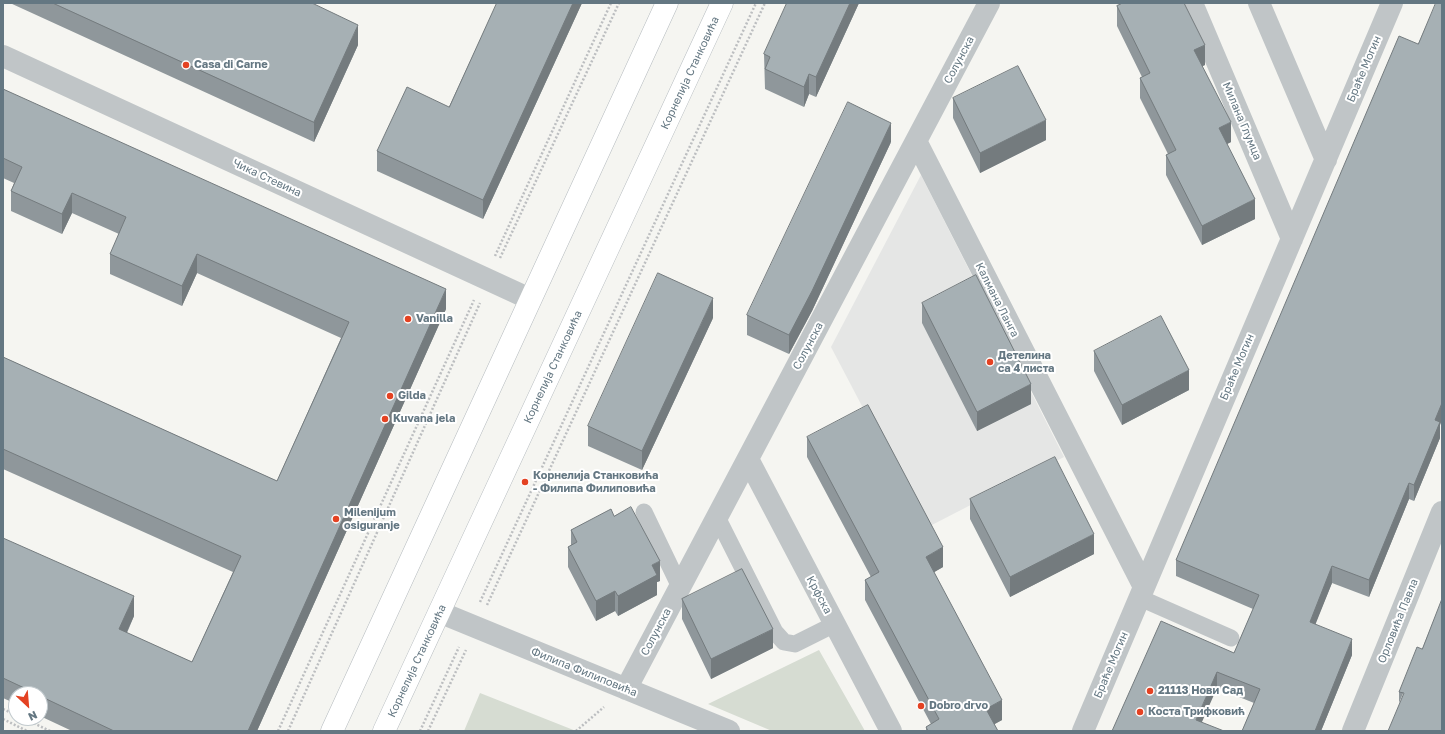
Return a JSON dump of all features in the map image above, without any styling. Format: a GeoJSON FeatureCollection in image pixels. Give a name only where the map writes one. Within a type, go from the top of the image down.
{"type":"FeatureCollection","features":[{"type":"Feature","properties":{"kind":"main road"},"geometry":{"type":"LineString","coordinates":[[332,731],[410,564],[530,299],[668,3]]}},
{"type":"Feature","properties":{"kind":"main road","name":"Корнелија Станковића"},"geometry":{"type":"LineString","coordinates":[[384,731],[722,3]]}},
{"type":"Feature","properties":{"kind":"street","name":"Солунска"},"geometry":{"type":"LineString","coordinates":[[626,689],[989,3]]}},
{"type":"Feature","properties":{"kind":"street","name":"Милана Глумца"},"geometry":{"type":"LineString","coordinates":[[1192,3],[1292,239]]}},
{"type":"Feature","properties":{"kind":"street"},"geometry":{"type":"LineString","coordinates":[[1259,3],[1326,160]]}},
{"type":"Feature","properties":{"kind":"street","name":"Браће Могин"},"geometry":{"type":"LineString","coordinates":[[1083,731],[1392,3]]}},
{"type":"Feature","properties":{"kind":"street","name":"Чика Стевина"},"geometry":{"type":"LineString","coordinates":[[3,56],[530,299]]}},
{"type":"Feature","properties":{"kind":"street","name":"Калмана Ланга"},"geometry":{"type":"LineString","coordinates":[[916,141],[1142,593]]}},
{"type":"Feature","properties":{"kind":"street","name":"Крфска"},"geometry":{"type":"LineString","coordinates":[[748,459],[891,731]]}},
{"type":"Feature","properties":{"kind":"street","name":"Орловића Павла"},"geometry":{"type":"LineString","coordinates":[[1353,731],[1442,512]]}},
{"type":"Feature","properties":{"kind":"street","name":"Филипа Филиповића"},"geometry":{"type":"LineString","coordinates":[[439,612],[472,627],[729,731]]}},
{"type":"Feature","properties":{"kind":"lane"},"geometry":{"type":"LineString","coordinates":[[644,512],[680,587]]}},
{"type":"Feature","properties":{"kind":"lane"},"geometry":{"type":"LineString","coordinates":[[717,517],[775,632],[784,642],[795,644],[834,624]]}},
{"type":"Feature","properties":{"kind":"lane"},"geometry":{"type":"LineString","coordinates":[[1142,593],[1231,638]]}},
{"type":"Feature","properties":{"kind":"path"},"geometry":{"type":"LineString","coordinates":[[278,731],[487,279],[612,3]]}},
{"type":"Feature","properties":{"kind":"path"},"geometry":{"type":"LineString","coordinates":[[288,731],[487,279],[619,3]]}},
{"type":"Feature","properties":{"kind":"path"},"geometry":{"type":"LineString","coordinates":[[428,731],[472,627],[756,3]]}},
{"type":"Feature","properties":{"kind":"path"},"geometry":{"type":"LineString","coordinates":[[420,731],[472,627],[765,3]]}},
{"type":"Feature","properties":{"kind":"path"},"geometry":{"type":"LineString","coordinates":[[576,731],[626,689]]}},
{"type":"Feature","properties":{"kind":"path"},"geometry":{"type":"LineString","coordinates":[[3,719],[27,731]]}},
{"type":"Feature","properties":{"kind":"path"},"geometry":{"type":"LineString","coordinates":[[39,726],[50,731]]}},
{"type":"Feature","properties":{"kind":"shaded area"},"geometry":{"type":"Polygon","coordinates":[[[921,175],[1064,457],[926,528],[831,347],[921,175]]]}},
{"type":"Feature","properties":{"kind":"shaded area"},"geometry":{"type":"Polygon","coordinates":[[[819,650],[865,731],[772,731],[708,704],[819,650]]]}},
{"type":"Feature","properties":{"kind":"shaded area"},"geometry":{"type":"Polygon","coordinates":[[[480,693],[576,731],[464,731],[480,693]]]}},
{"type":"Feature","properties":{"kind":"building"},"geometry":{"type":"Polygon","coordinates":[[[53,3],[312,3],[358,25],[314,122],[53,3]]]}},
{"type":"Feature","properties":{"kind":"building"},"geometry":{"type":"Polygon","coordinates":[[[497,3],[573,3],[483,200],[377,151],[407,87],[449,107],[497,3]]]}},
{"type":"Feature","properties":{"kind":"building"},"geometry":{"type":"Polygon","coordinates":[[[787,3],[850,3],[816,77],[809,74],[804,87],[765,69],[770,57],[764,54],[787,3]]]}},
{"type":"Feature","properties":{"kind":"building"},"geometry":{"type":"Polygon","coordinates":[[[1123,3],[1184,3],[1205,45],[1194,50],[1231,122],[1219,128],[1255,199],[1202,226],[1166,155],[1176,150],[1140,78],[1150,73],[1117,6],[1123,3]]]}},
{"type":"Feature","properties":{"kind":"building"},"geometry":{"type":"Polygon","coordinates":[[[1436,3],[1442,3],[1442,403],[1435,420],[1440,422],[1414,485],[1409,483],[1369,580],[1332,566],[1310,622],[1352,639],[1315,731],[1242,731],[1260,689],[1217,672],[1196,720],[1224,731],[1112,731],[1161,621],[1234,653],[1259,595],[1176,560],[1399,36],[1418,44],[1436,3]]]}},
{"type":"Feature","properties":{"kind":"building"},"geometry":{"type":"Polygon","coordinates":[[[1018,66],[1046,120],[980,153],[953,98],[1018,66]]]}},
{"type":"Feature","properties":{"kind":"building"},"geometry":{"type":"Polygon","coordinates":[[[3,89],[446,289],[248,731],[114,731],[48,700],[48,686],[20,686],[3,678],[3,538],[134,596],[119,629],[192,662],[241,556],[3,449],[3,357],[277,481],[349,322],[197,254],[182,286],[110,254],[126,217],[72,193],[62,214],[11,191],[22,167],[3,158],[3,89]]]}},
{"type":"Feature","properties":{"kind":"building"},"geometry":{"type":"Polygon","coordinates":[[[848,102],[891,123],[812,291],[789,335],[747,315],[848,102]]]}},
{"type":"Feature","properties":{"kind":"building"},"geometry":{"type":"Polygon","coordinates":[[[658,273],[713,298],[642,451],[588,426],[658,273]]]}},
{"type":"Feature","properties":{"kind":"building","name":"Детелина са 4 листа"},"geometry":{"type":"Polygon","coordinates":[[[976,275],[1031,384],[977,412],[922,303],[976,275]]]}},
{"type":"Feature","properties":{"kind":"building"},"geometry":{"type":"Polygon","coordinates":[[[1161,316],[1189,370],[1122,405],[1094,351],[1161,316]]]}},
{"type":"Feature","properties":{"kind":"building"},"geometry":{"type":"Polygon","coordinates":[[[868,405],[943,547],[926,557],[1002,700],[986,709],[998,731],[928,731],[926,727],[939,719],[865,580],[879,572],[807,437],[868,405]]]}},
{"type":"Feature","properties":{"kind":"building"},"geometry":{"type":"Polygon","coordinates":[[[1055,457],[1094,534],[1010,577],[970,499],[1055,457]]]}},
{"type":"Feature","properties":{"kind":"building"},"geometry":{"type":"Polygon","coordinates":[[[631,507],[660,561],[652,565],[657,575],[618,596],[615,591],[596,601],[568,547],[577,542],[571,530],[611,509],[614,516],[631,507]]]}},
{"type":"Feature","properties":{"kind":"building"},"geometry":{"type":"Polygon","coordinates":[[[742,569],[773,629],[711,659],[682,599],[742,569]]]}},
{"type":"Feature","properties":{"kind":"building"},"geometry":{"type":"Polygon","coordinates":[[[1442,599],[1442,731],[1388,731],[1404,693],[1399,692],[1417,647],[1422,649],[1442,599]]]}},
{"type":"Feature","properties":{"kind":"place","name":"Casa di Carne"},"geometry":{"type":"Point","coordinates":[186,65]}},
{"type":"Feature","properties":{"kind":"place","name":"Vanilla"},"geometry":{"type":"Point","coordinates":[408,319]}},
{"type":"Feature","properties":{"kind":"place","name":"Детелина са 4 листа"},"geometry":{"type":"Point","coordinates":[990,362]}},
{"type":"Feature","properties":{"kind":"place","name":"Gilda"},"geometry":{"type":"Point","coordinates":[390,396]}},
{"type":"Feature","properties":{"kind":"place","name":"Kuvana jela"},"geometry":{"type":"Point","coordinates":[385,419]}},
{"type":"Feature","properties":{"kind":"place","name":"Корнелија Станковића - Филипа Филиповића"},"geometry":{"type":"Point","coordinates":[525,482]}},
{"type":"Feature","properties":{"kind":"place","name":"Milenijum osiguranje"},"geometry":{"type":"Point","coordinates":[336,519]}},
{"type":"Feature","properties":{"kind":"place","name":"21113 Нови Сад"},"geometry":{"type":"Point","coordinates":[1150,691]}},
{"type":"Feature","properties":{"kind":"place","name":"Dobro drvo"},"geometry":{"type":"Point","coordinates":[921,706]}},
{"type":"Feature","properties":{"kind":"place","name":"Коста Трифковић"},"geometry":{"type":"Point","coordinates":[1140,712]}}]}
